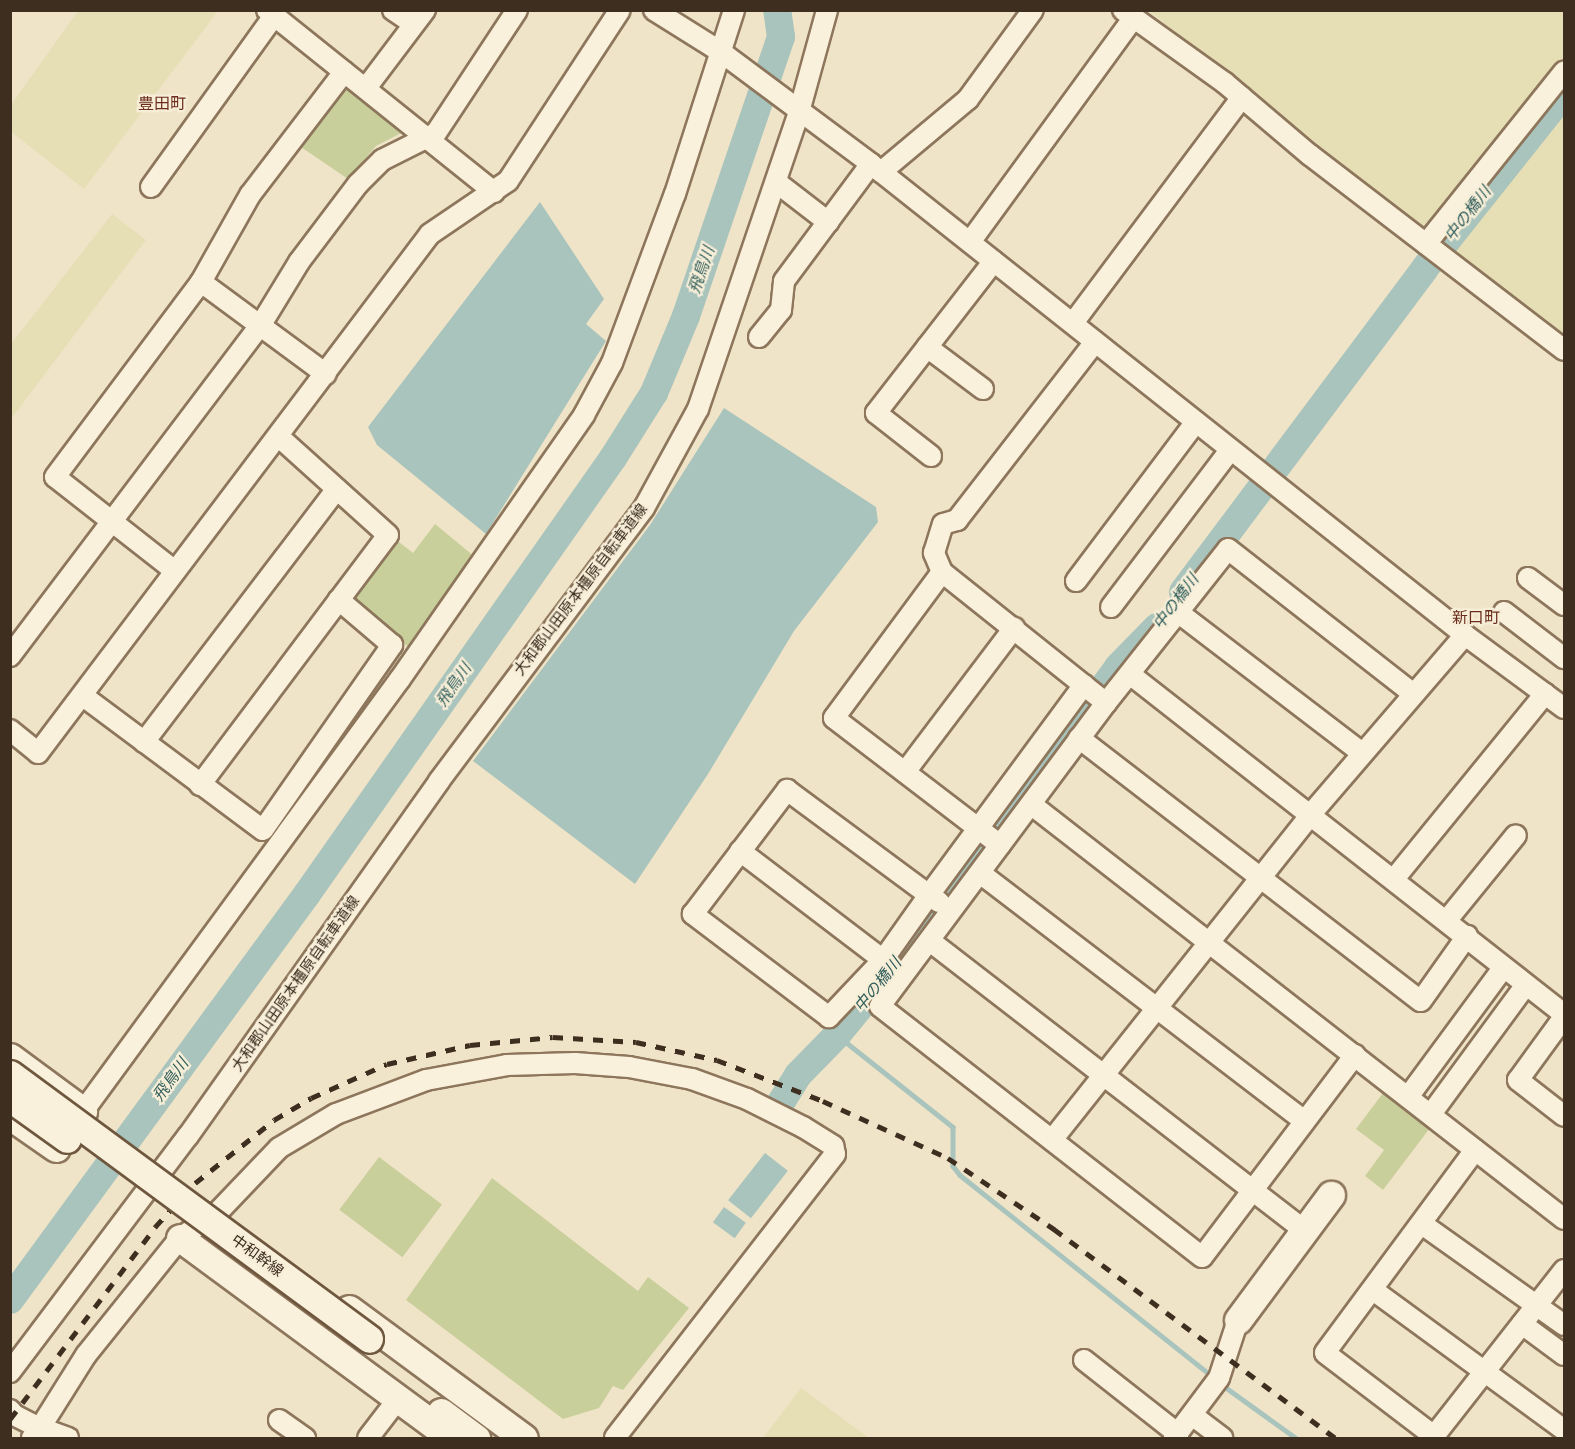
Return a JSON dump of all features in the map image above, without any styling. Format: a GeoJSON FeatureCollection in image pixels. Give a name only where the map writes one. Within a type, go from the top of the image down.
{"type":"FeatureCollection","features":[{"type":"Feature","properties":{"kind":"main road"},"geometry":{"type":"LineString","coordinates":[[10,1057],[70,1129],[148,1185]]}},
{"type":"Feature","properties":{"kind":"main road","name":"中和幹線"},"geometry":{"type":"LineString","coordinates":[[10,1074],[364,1345],[476,1438]]}},
{"type":"Feature","properties":{"kind":"main road","name":"中和幹線"},"geometry":{"type":"LineString","coordinates":[[10,1098],[364,1345],[504,1438]]}},
{"type":"Feature","properties":{"kind":"main road"},"geometry":{"type":"LineString","coordinates":[[10,1116],[70,1129]]}},
{"type":"Feature","properties":{"kind":"main road"},"geometry":{"type":"LineString","coordinates":[[1238,1320],[1331,1195]]}},
{"type":"Feature","properties":{"kind":"main road"},"geometry":{"type":"LineString","coordinates":[[218,1212],[524,1438]]}},
{"type":"Feature","properties":{"kind":"main road"},"geometry":{"type":"LineString","coordinates":[[180,1238],[451,1438]]}},
{"type":"Feature","properties":{"kind":"street"},"geometry":{"type":"LineString","coordinates":[[366,88],[420,17],[393,10]]}},
{"type":"Feature","properties":{"kind":"street"},"geometry":{"type":"LineString","coordinates":[[10,656],[260,326],[299,262],[369,171],[397,150],[436,133],[517,10]]}},
{"type":"Feature","properties":{"kind":"street"},"geometry":{"type":"LineString","coordinates":[[10,730],[38,753],[279,437],[430,234],[463,208],[494,192],[508,181],[620,10]]}},
{"type":"Feature","properties":{"kind":"street"},"geometry":{"type":"LineString","coordinates":[[654,10],[724,55],[876,168],[1465,635],[1564,708]]}},
{"type":"Feature","properties":{"kind":"street"},"geometry":{"type":"LineString","coordinates":[[70,1129],[400,679],[584,415],[616,352],[675,194],[724,55],[734,10]]}},
{"type":"Feature","properties":{"kind":"street","name":"大和郡山田原本橿原自転車道線"},"geometry":{"type":"LineString","coordinates":[[10,1372],[148,1185],[188,1136],[439,781],[644,508],[698,409],[827,10]]}},
{"type":"Feature","properties":{"kind":"street"},"geometry":{"type":"LineString","coordinates":[[759,337],[781,310],[784,281],[828,222],[876,168],[968,99],[1033,10]]}},
{"type":"Feature","properties":{"kind":"street"},"geometry":{"type":"LineString","coordinates":[[151,187],[270,13],[494,192]]}},
{"type":"Feature","properties":{"kind":"street"},"geometry":{"type":"LineString","coordinates":[[970,242],[1128,15],[1242,97],[1310,155],[1564,350]]}},
{"type":"Feature","properties":{"kind":"street"},"geometry":{"type":"LineString","coordinates":[[175,571],[55,477],[201,282],[250,195],[344,72]]}},
{"type":"Feature","properties":{"kind":"street"},"geometry":{"type":"LineString","coordinates":[[1426,244],[1564,72]]}},
{"type":"Feature","properties":{"kind":"street"},"geometry":{"type":"LineString","coordinates":[[1073,324],[1242,97]]}},
{"type":"Feature","properties":{"kind":"street"},"geometry":{"type":"LineString","coordinates":[[780,185],[828,222]]}},
{"type":"Feature","properties":{"kind":"street"},"geometry":{"type":"LineString","coordinates":[[931,456],[876,413],[994,261]]}},
{"type":"Feature","properties":{"kind":"street"},"geometry":{"type":"LineString","coordinates":[[201,282],[326,374]]}},
{"type":"Feature","properties":{"kind":"street"},"geometry":{"type":"LineString","coordinates":[[1095,342],[957,520],[943,524],[934,553],[942,572],[1095,694]]}},
{"type":"Feature","properties":{"kind":"street"},"geometry":{"type":"LineString","coordinates":[[927,347],[983,389]]}},
{"type":"Feature","properties":{"kind":"street"},"geometry":{"type":"LineString","coordinates":[[1076,581],[1195,423]]}},
{"type":"Feature","properties":{"kind":"street"},"geometry":{"type":"LineString","coordinates":[[200,785],[388,535],[279,437]]}},
{"type":"Feature","properties":{"kind":"street"},"geometry":{"type":"LineString","coordinates":[[1111,607],[1230,450]]}},
{"type":"Feature","properties":{"kind":"street"},"geometry":{"type":"LineString","coordinates":[[144,742],[337,489]]}},
{"type":"Feature","properties":{"kind":"street"},"geometry":{"type":"LineString","coordinates":[[1355,1055],[1202,1257],[880,1006],[930,941],[941,904],[1095,694],[1131,675],[1228,549],[1413,693]]}},
{"type":"Feature","properties":{"kind":"street"},"geometry":{"type":"LineString","coordinates":[[942,572],[834,718],[989,836]]}},
{"type":"Feature","properties":{"kind":"street"},"geometry":{"type":"LineString","coordinates":[[1528,578],[1564,605]]}},
{"type":"Feature","properties":{"kind":"street"},"geometry":{"type":"LineString","coordinates":[[83,696],[263,830],[392,645],[339,600]]}},
{"type":"Feature","properties":{"kind":"street"},"geometry":{"type":"LineString","coordinates":[[1504,612],[1564,658]]}},
{"type":"Feature","properties":{"kind":"street"},"geometry":{"type":"LineString","coordinates":[[1179,613],[1362,753]]}},
{"type":"Feature","properties":{"kind":"street"},"geometry":{"type":"LineString","coordinates":[[905,772],[1014,628]]}},
{"type":"Feature","properties":{"kind":"street"},"geometry":{"type":"LineString","coordinates":[[1052,1140],[1262,879],[1311,814],[1465,635]]}},
{"type":"Feature","properties":{"kind":"street"},"geometry":{"type":"LineString","coordinates":[[1131,675],[1447,920],[1564,1016],[1518,1080],[1564,1116]]}},
{"type":"Feature","properties":{"kind":"street"},"geometry":{"type":"LineString","coordinates":[[941,904],[787,790],[693,914],[705,927],[829,1017],[941,904],[980,873],[989,836],[1032,805],[1079,738],[1095,694]]}},
{"type":"Feature","properties":{"kind":"street"},"geometry":{"type":"LineString","coordinates":[[1394,879],[1545,694]]}},
{"type":"Feature","properties":{"kind":"street"},"geometry":{"type":"LineString","coordinates":[[1079,738],[1421,1000],[1467,936]]}},
{"type":"Feature","properties":{"kind":"street"},"geometry":{"type":"LineString","coordinates":[[1032,805],[1431,1113],[1564,1219]]}},
{"type":"Feature","properties":{"kind":"street"},"geometry":{"type":"LineString","coordinates":[[1447,920],[1516,836]]}},
{"type":"Feature","properties":{"kind":"street"},"geometry":{"type":"LineString","coordinates":[[740,851],[883,960]]}},
{"type":"Feature","properties":{"kind":"street"},"geometry":{"type":"LineString","coordinates":[[980,873],[1304,1121]]}},
{"type":"Feature","properties":{"kind":"street"},"geometry":{"type":"LineString","coordinates":[[930,941],[1254,1189],[1304,1230]]}},
{"type":"Feature","properties":{"kind":"street"},"geometry":{"type":"LineString","coordinates":[[1408,1096],[1503,968]]}},
{"type":"Feature","properties":{"kind":"street"},"geometry":{"type":"LineString","coordinates":[[1431,1113],[1525,986]]}},
{"type":"Feature","properties":{"kind":"street"},"geometry":{"type":"LineString","coordinates":[[1456,1031],[1478,1047]]}},
{"type":"Feature","properties":{"kind":"street"},"geometry":{"type":"LineString","coordinates":[[36,1433],[86,1355],[180,1238],[218,1212],[279,1148],[336,1114],[379,1095],[426,1080],[507,1065],[628,1067],[692,1079],[747,1099],[833,1146],[835,1154],[615,1438]]}},
{"type":"Feature","properties":{"kind":"street"},"geometry":{"type":"LineString","coordinates":[[1475,1150],[1324,1353],[1437,1437],[1564,1270]]}},
{"type":"Feature","properties":{"kind":"street"},"geometry":{"type":"LineString","coordinates":[[1422,1224],[1564,1325]]}},
{"type":"Feature","properties":{"kind":"street"},"geometry":{"type":"LineString","coordinates":[[1373,1290],[1564,1430]]}},
{"type":"Feature","properties":{"kind":"street"},"geometry":{"type":"LineString","coordinates":[[1084,1360],[1176,1436],[1219,1378],[1238,1320]]}},
{"type":"Feature","properties":{"kind":"street"},"geometry":{"type":"LineString","coordinates":[[1522,1324],[1564,1355]]}},
{"type":"Feature","properties":{"kind":"street"},"geometry":{"type":"LineString","coordinates":[[368,1438],[398,1399]]}},
{"type":"Feature","properties":{"kind":"street"},"geometry":{"type":"LineString","coordinates":[[10,1410],[36,1433],[68,1438]]}},
{"type":"Feature","properties":{"kind":"street"},"geometry":{"type":"LineString","coordinates":[[1192,1415],[1222,1438]]}},
{"type":"Feature","properties":{"kind":"street"},"geometry":{"type":"LineString","coordinates":[[279,1420],[305,1438]]}},
{"type":"Feature","properties":{"kind":"shaded area"},"geometry":{"type":"Polygon","coordinates":[[[78,11],[218,11],[84,189],[10,131],[11,105],[78,11]]]}},
{"type":"Feature","properties":{"kind":"shaded area"},"geometry":{"type":"Polygon","coordinates":[[[1149,11],[1564,11],[1564,343],[1149,11]]]}},
{"type":"Feature","properties":{"kind":"shaded area"},"geometry":{"type":"Polygon","coordinates":[[[112,214],[146,240],[11,419],[11,344],[112,214]]]}},
{"type":"Feature","properties":{"kind":"shaded area"},"geometry":{"type":"Polygon","coordinates":[[[801,1388],[869,1438],[763,1438],[801,1388]]]}},
{"type":"Feature","properties":{"kind":"green space"},"geometry":{"type":"Polygon","coordinates":[[[346,79],[409,129],[376,146],[348,179],[298,145],[346,79]]]}},
{"type":"Feature","properties":{"kind":"green space"},"geometry":{"type":"Polygon","coordinates":[[[435,524],[475,557],[412,650],[355,604],[354,592],[394,538],[413,553],[435,524]]]}},
{"type":"Feature","properties":{"kind":"green space"},"geometry":{"type":"Polygon","coordinates":[[[1386,1089],[1433,1124],[1383,1190],[1365,1176],[1384,1150],[1356,1129],[1386,1089]]]}},
{"type":"Feature","properties":{"kind":"green space"},"geometry":{"type":"Polygon","coordinates":[[[379,1157],[442,1205],[402,1257],[339,1210],[379,1157]]]}},
{"type":"Feature","properties":{"kind":"green space"},"geometry":{"type":"Polygon","coordinates":[[[492,1178],[638,1291],[648,1277],[689,1308],[623,1390],[613,1386],[599,1408],[563,1419],[406,1300],[492,1178]]]}},
{"type":"Feature","properties":{"kind":"water"},"geometry":{"type":"Polygon","coordinates":[[[771,11],[791,11],[775,79],[760,117],[743,125],[775,37],[771,11]]]}},
{"type":"Feature","properties":{"kind":"water"},"geometry":{"type":"Polygon","coordinates":[[[540,202],[604,299],[586,324],[606,341],[486,534],[377,445],[368,427],[540,202]]]}},
{"type":"Feature","properties":{"kind":"water"},"geometry":{"type":"Polygon","coordinates":[[[724,408],[876,507],[878,522],[794,631],[708,774],[635,884],[473,761],[650,525],[724,408]]]}},
{"type":"Feature","properties":{"kind":"water"},"geometry":{"type":"Polygon","coordinates":[[[765,1153],[788,1171],[751,1218],[728,1200],[765,1153]]]}},
{"type":"Feature","properties":{"kind":"water"},"geometry":{"type":"Polygon","coordinates":[[[724,1207],[746,1223],[735,1238],[713,1222],[724,1207]]]}},
{"type":"Feature","properties":{"kind":"waterway","name":"飛鳥川"},"geometry":{"type":"LineString","coordinates":[[10,1300],[307,894],[613,458],[654,393],[686,316],[781,37],[777,10]]}},
{"type":"Feature","properties":{"kind":"waterway","name":"中の橋川"},"geometry":{"type":"LineString","coordinates":[[1183,592],[1425,268],[1564,93]]}},
{"type":"Feature","properties":{"kind":"waterway","name":"中の橋川"},"geometry":{"type":"LineString","coordinates":[[780,1104],[798,1075],[837,1035],[923,930],[1118,667],[1157,627]]}},
{"type":"Feature","properties":{"kind":"waterway"},"geometry":{"type":"LineString","coordinates":[[837,1035],[953,1127],[953,1166],[960,1175],[1212,1376]]}},
{"type":"Feature","properties":{"kind":"waterway"},"geometry":{"type":"LineString","coordinates":[[1221,1384],[1296,1438]]}},
{"type":"Feature","properties":{"kind":"railway"},"geometry":{"type":"LineString","coordinates":[[10,1419],[155,1227],[195,1183],[274,1120],[311,1098],[387,1064],[470,1045],[553,1037],[636,1042],[717,1060],[823,1101],[948,1158],[1054,1229],[1335,1438]]}},
{"type":"Feature","properties":{"kind":"district","name":"豊田町"},"geometry":{"type":"Point","coordinates":[162,104]}},
{"type":"Feature","properties":{"kind":"district","name":"新口町"},"geometry":{"type":"Point","coordinates":[1476,618]}}]}
